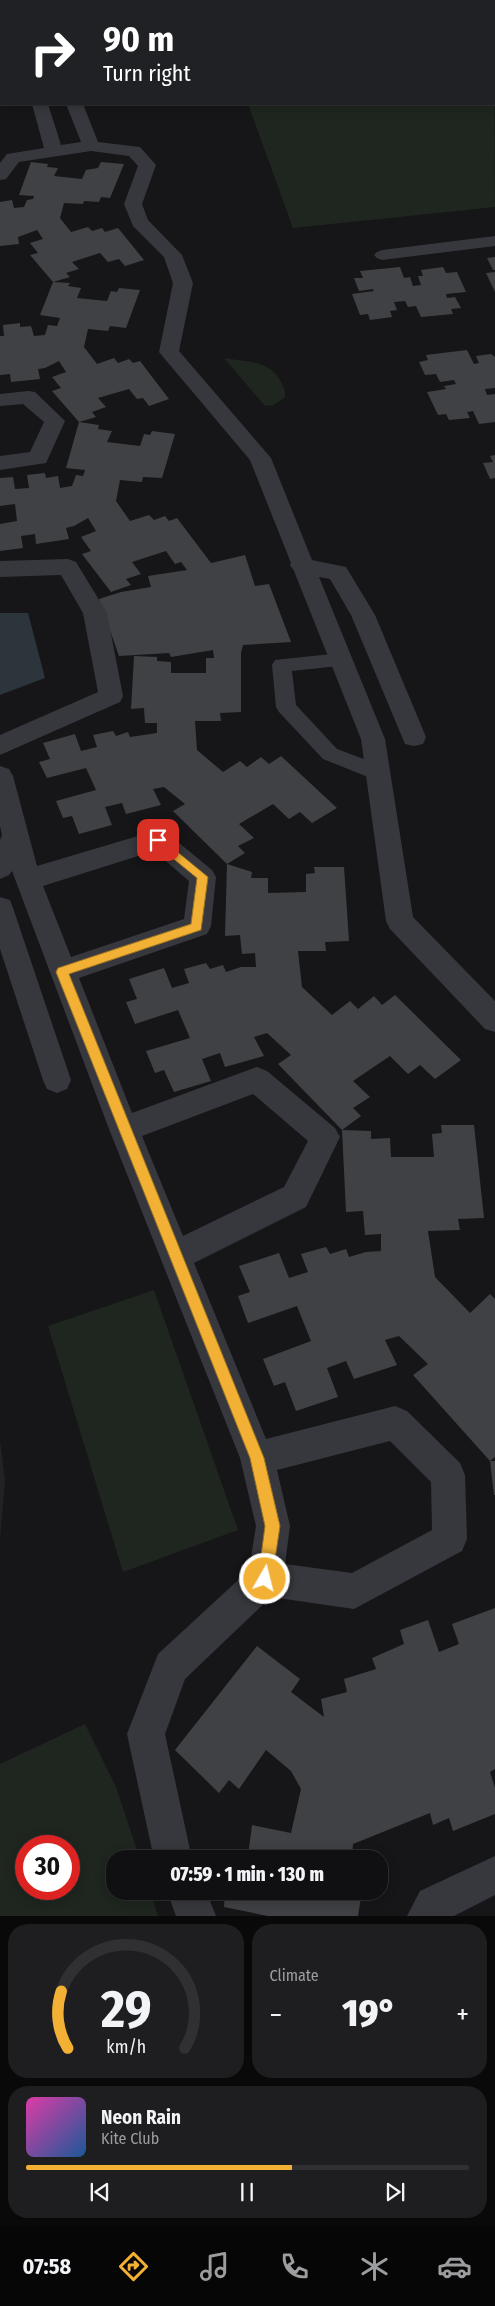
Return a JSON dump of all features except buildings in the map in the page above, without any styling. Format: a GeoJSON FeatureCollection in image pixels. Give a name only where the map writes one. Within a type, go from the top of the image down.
{"type":"FeatureCollection","features":[{"type":"Feature","properties":{"kind":"street"},"geometry":{"type":"LineString","coordinates":[[40,105],[54,151]]}},
{"type":"Feature","properties":{"kind":"street"},"geometry":{"type":"LineString","coordinates":[[75,105],[91,146]]}},
{"type":"Feature","properties":{"kind":"street"},"geometry":{"type":"LineString","coordinates":[[0,175],[13,158],[91,146],[134,151],[147,165],[133,204],[140,222],[173,255],[183,283],[169,352],[260,458],[301,565],[373,739],[400,921],[495,1020]]}},
{"type":"Feature","properties":{"kind":"street"},"geometry":{"type":"LineString","coordinates":[[0,400],[28,397],[55,421],[38,458],[0,462]]}},
{"type":"Feature","properties":{"kind":"street"},"geometry":{"type":"LineString","coordinates":[[301,565],[338,573],[363,615],[414,737]]}},
{"type":"Feature","properties":{"kind":"street"},"geometry":{"type":"LineString","coordinates":[[0,569],[68,567],[95,613],[111,696],[0,746]]}},
{"type":"Feature","properties":{"kind":"street"},"geometry":{"type":"LineString","coordinates":[[0,776],[15,836],[13,874],[62,972],[257,1458],[273,1526],[265,1579],[172,1667],[146,1734],[170,1850]]}},
{"type":"Feature","properties":{"kind":"street"},"geometry":{"type":"LineString","coordinates":[[13,874],[158,840],[203,877],[197,926],[62,972]]}},
{"type":"Feature","properties":{"kind":"street"},"geometry":{"type":"LineString","coordinates":[[0,908],[57,1080]]}},
{"type":"Feature","properties":{"kind":"street"},"geometry":{"type":"LineString","coordinates":[[124,1129],[257,1080],[325,1137],[295,1198],[175,1256]]}},
{"type":"Feature","properties":{"kind":"street"},"geometry":{"type":"LineString","coordinates":[[257,1458],[396,1424],[448,1475],[450,1538],[354,1591],[265,1579]]}},
{"type":"Feature","properties":{"kind":"street"},"geometry":{"type":"LineString","coordinates":[[427,1916],[434,1905],[495,1875]]}},
{"type":"Feature","properties":{"kind":"street"},"geometry":{"type":"LineString","coordinates":[[190,1900],[196,1916]]}},
{"type":"Feature","properties":{"kind":"lane"},"geometry":{"type":"LineString","coordinates":[[382,254],[495,241]]}},
{"type":"Feature","properties":{"kind":"lane"},"geometry":{"type":"LineString","coordinates":[[341,660],[282,665],[286,707],[330,754],[378,773]]}},
{"type":"Feature","properties":{"kind":"shaded area"},"geometry":{"type":"Polygon","coordinates":[[[248,105],[494,105],[495,207],[293,228],[248,105]]]}},
{"type":"Feature","properties":{"kind":"shaded area"},"geometry":{"type":"Polygon","coordinates":[[[224,358],[257,363],[271,370],[281,382],[285,391],[285,397],[274,405],[265,406],[224,358]]]}},
{"type":"Feature","properties":{"kind":"shaded area"},"geometry":{"type":"Polygon","coordinates":[[[0,613],[28,613],[45,678],[0,695],[0,613]]]}},
{"type":"Feature","properties":{"kind":"shaded area"},"geometry":{"type":"Polygon","coordinates":[[[154,1290],[238,1530],[123,1572],[48,1326],[154,1290]]]}},
{"type":"Feature","properties":{"kind":"shaded area"},"geometry":{"type":"Polygon","coordinates":[[[0,1440],[5,1480],[0,1539],[0,1440]]]}},
{"type":"Feature","properties":{"kind":"shaded area"},"geometry":{"type":"Polygon","coordinates":[[[85,1724],[116,1787],[137,1850],[106,1850],[106,1900],[153,1900],[158,1916],[0,1916],[0,1764],[85,1724]]]}},
{"type":"Feature","properties":{"kind":"route"},"geometry":{"type":"LineString","coordinates":[[158,840],[203,877],[197,926],[62,972],[257,1458],[273,1526],[265,1579]]}}]}
